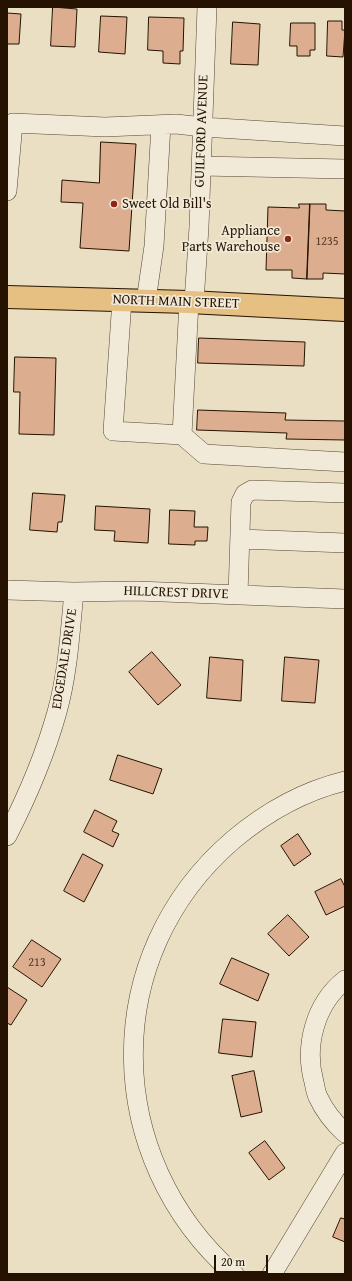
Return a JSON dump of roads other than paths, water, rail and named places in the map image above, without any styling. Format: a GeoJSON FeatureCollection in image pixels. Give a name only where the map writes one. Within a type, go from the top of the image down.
{"type":"FeatureCollection","features":[{"type":"Feature","properties":{"kind":"main road","name":"NORTH MAIN STREET"},"geometry":{"type":"LineString","coordinates":[[7,297],[191,302],[345,310]]}},
{"type":"Feature","properties":{"kind":"street","name":"GUILFORD AVENUE"},"geometry":{"type":"LineString","coordinates":[[182,435],[201,166],[207,7]]}},
{"type":"Feature","properties":{"kind":"street"},"geometry":{"type":"LineString","coordinates":[[7,191],[10,123],[105,127],[176,124],[345,136]]}},
{"type":"Feature","properties":{"kind":"street"},"geometry":{"type":"LineString","coordinates":[[146,301],[154,246],[161,125]]}},
{"type":"Feature","properties":{"kind":"street"},"geometry":{"type":"LineString","coordinates":[[201,166],[345,169]]}},
{"type":"Feature","properties":{"kind":"street"},"geometry":{"type":"LineString","coordinates":[[122,300],[113,431],[182,435],[204,454],[345,462]]}},
{"type":"Feature","properties":{"kind":"street"},"geometry":{"type":"LineString","coordinates":[[238,595],[241,502],[245,494],[252,490],[345,493]]}},
{"type":"Feature","properties":{"kind":"street"},"geometry":{"type":"LineString","coordinates":[[240,539],[345,543]]}},
{"type":"Feature","properties":{"kind":"street","name":"HILLCREST DRIVE"},"geometry":{"type":"LineString","coordinates":[[7,590],[74,592],[137,591],[345,598]]}},
{"type":"Feature","properties":{"kind":"street","name":"EDGEDALE DRIVE"},"geometry":{"type":"LineString","coordinates":[[7,836],[21,809],[44,753],[57,711],[66,666],[74,592]]}},
{"type":"Feature","properties":{"kind":"street"},"geometry":{"type":"LineString","coordinates":[[234,1274],[209,1250],[187,1224],[169,1195],[155,1165],[143,1133],[136,1099],[133,1066],[134,1032],[139,998],[148,965],[161,934],[177,904],[197,876],[220,851],[246,829],[274,810],[304,795],[345,781]]}},
{"type":"Feature","properties":{"kind":"street"},"geometry":{"type":"LineString","coordinates":[[345,980],[336,987],[320,1011],[311,1039],[310,1068],[317,1096],[332,1121],[345,1133]]}},
{"type":"Feature","properties":{"kind":"street"},"geometry":{"type":"LineString","coordinates":[[272,1274],[345,1154]]}},
{"type":"Feature","properties":{"kind":"place","name":"Sweet Old Bill's"},"geometry":{"type":"Point","coordinates":[114,204]}},
{"type":"Feature","properties":{"kind":"place","name":"Appliance Parts Warehouse"},"geometry":{"type":"Point","coordinates":[288,239]}}]}
